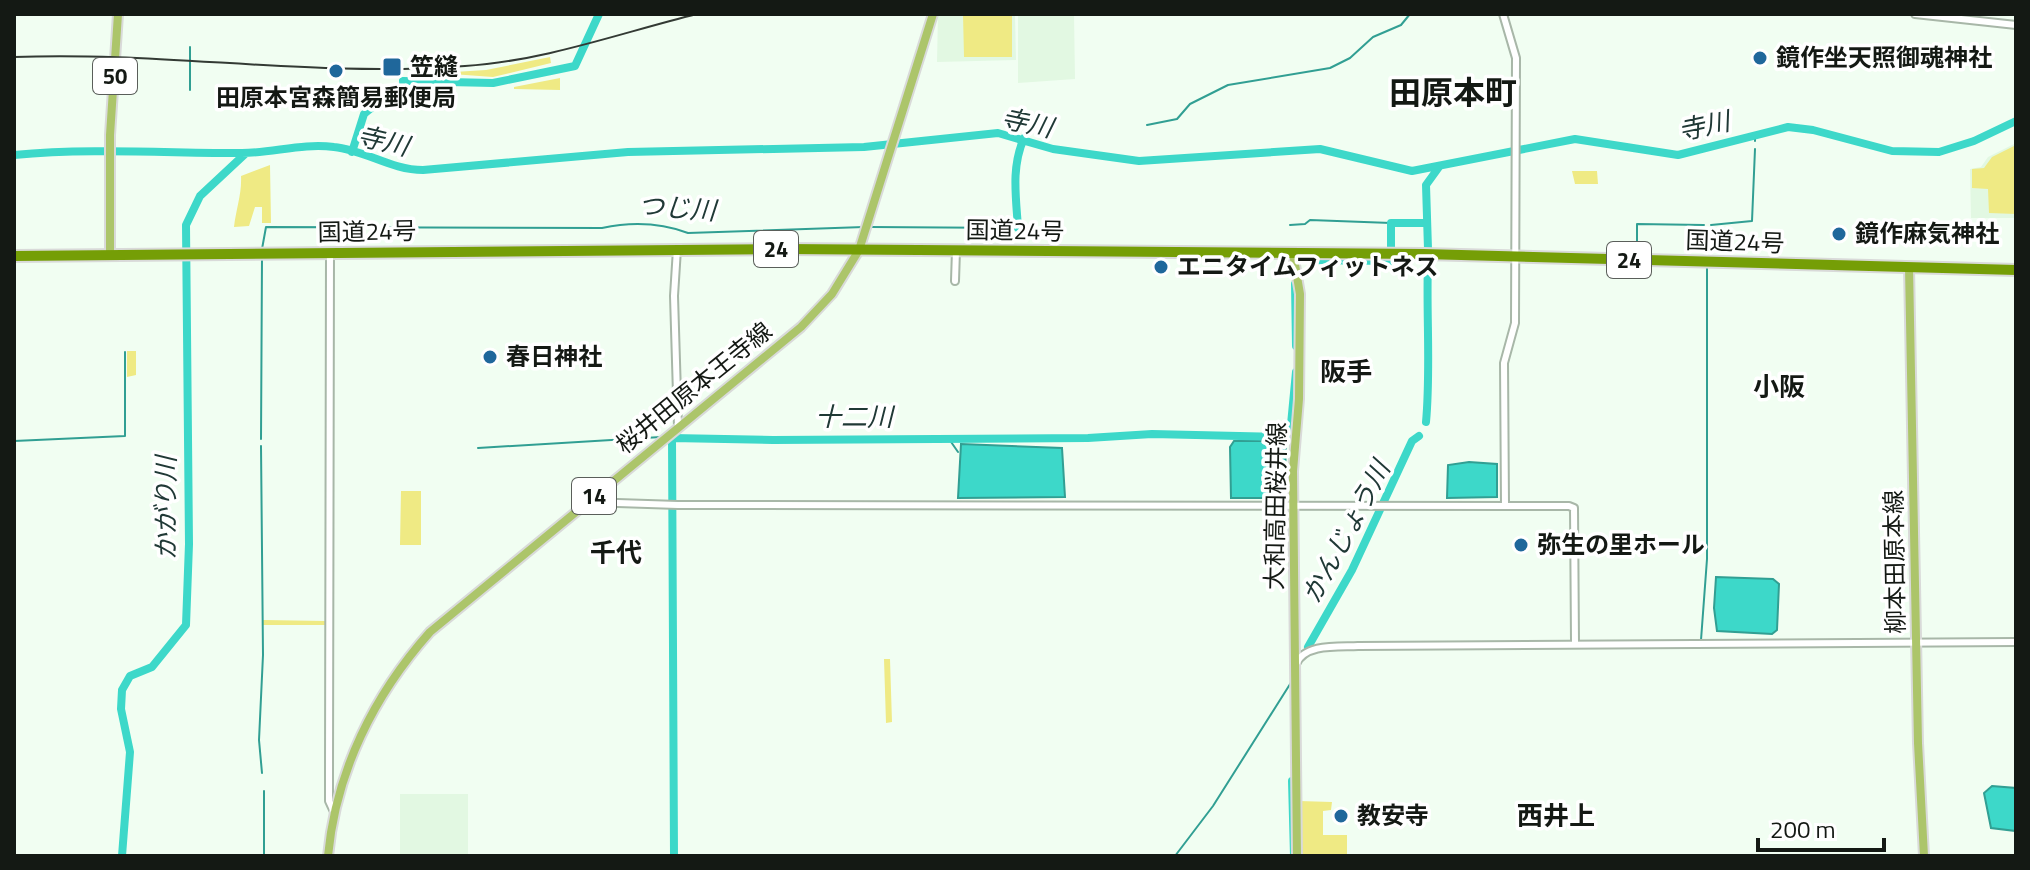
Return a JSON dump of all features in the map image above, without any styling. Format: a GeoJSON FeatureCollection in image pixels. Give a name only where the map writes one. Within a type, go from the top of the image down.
{"type":"FeatureCollection","features":[{"type":"Feature","properties":{"kind":"highway","name":"国道24号"},"geometry":{"type":"LineString","coordinates":[[14,256],[677,249],[956,250],[1515,256],[2016,270]]}},
{"type":"Feature","properties":{"kind":"main road","name":"50"},"geometry":{"type":"LineString","coordinates":[[110,255],[109,163],[118,14]]}},
{"type":"Feature","properties":{"kind":"main road","name":"桜井田原本王寺線"},"geometry":{"type":"LineString","coordinates":[[328,856],[347,768],[367,722],[418,646],[448,614],[815,314],[859,250],[933,14]]}},
{"type":"Feature","properties":{"kind":"main road","name":"大和高田桜井線"},"geometry":{"type":"LineString","coordinates":[[1293,253],[1300,294],[1294,503],[1297,856]]}},
{"type":"Feature","properties":{"kind":"main road","name":"柳本田原本線"},"geometry":{"type":"LineString","coordinates":[[1909,267],[1924,856]]}},
{"type":"Feature","properties":{"kind":"street"},"geometry":{"type":"LineString","coordinates":[[1503,14],[1515,50],[1516,137],[1515,323],[1504,363],[1505,505]]}},
{"type":"Feature","properties":{"kind":"street"},"geometry":{"type":"LineString","coordinates":[[1915,14],[2016,25]]}},
{"type":"Feature","properties":{"kind":"street"},"geometry":{"type":"LineString","coordinates":[[677,249],[674,296],[678,427]]}},
{"type":"Feature","properties":{"kind":"street"},"geometry":{"type":"LineString","coordinates":[[955,281],[956,250]]}},
{"type":"Feature","properties":{"kind":"street"},"geometry":{"type":"LineString","coordinates":[[330,252],[329,801],[335,814]]}},
{"type":"Feature","properties":{"kind":"street"},"geometry":{"type":"LineString","coordinates":[[587,502],[673,505],[1294,503],[1574,508],[1575,642]]}},
{"type":"Feature","properties":{"kind":"street"},"geometry":{"type":"LineString","coordinates":[[1296,664],[1303,653],[1342,647],[1575,642],[2016,642]]}},
{"type":"Feature","properties":{"kind":"shaded area"},"geometry":{"type":"Polygon","coordinates":[[[938,14],[1015,14],[1016,60],[937,62],[938,14]]]}},
{"type":"Feature","properties":{"kind":"shaded area"},"geometry":{"type":"Polygon","coordinates":[[[963,14],[1012,14],[1012,57],[964,57],[963,14]]]}},
{"type":"Feature","properties":{"kind":"shaded area"},"geometry":{"type":"Polygon","coordinates":[[[1018,14],[1074,14],[1075,79],[1018,83],[1018,14]]]}},
{"type":"Feature","properties":{"kind":"shaded area"},"geometry":{"type":"Polygon","coordinates":[[[550,57],[551,63],[493,77],[438,73],[486,70],[550,57]]]}},
{"type":"Feature","properties":{"kind":"shaded area"},"geometry":{"type":"Polygon","coordinates":[[[560,78],[560,90],[514,89],[514,87],[560,78]]]}},
{"type":"Feature","properties":{"kind":"shaded area"},"geometry":{"type":"Polygon","coordinates":[[[2016,143],[2016,218],[1971,218],[1970,169],[1981,167],[1988,157],[2016,143]]]}},
{"type":"Feature","properties":{"kind":"shaded area"},"geometry":{"type":"Polygon","coordinates":[[[2016,145],[2016,214],[1989,213],[1988,189],[1972,188],[1972,169],[1984,168],[1992,157],[2016,145]]]}},
{"type":"Feature","properties":{"kind":"shaded area"},"geometry":{"type":"Polygon","coordinates":[[[270,165],[271,223],[262,223],[262,207],[255,207],[249,226],[234,227],[241,176],[270,165]]]}},
{"type":"Feature","properties":{"kind":"shaded area"},"geometry":{"type":"Polygon","coordinates":[[[1572,171],[1597,171],[1598,184],[1575,184],[1572,171]]]}},
{"type":"Feature","properties":{"kind":"shaded area"},"geometry":{"type":"Polygon","coordinates":[[[127,351],[136,351],[136,375],[127,377],[127,351]]]}},
{"type":"Feature","properties":{"kind":"shaded area"},"geometry":{"type":"Polygon","coordinates":[[[401,491],[421,491],[421,545],[400,545],[401,491]]]}},
{"type":"Feature","properties":{"kind":"shaded area"},"geometry":{"type":"Polygon","coordinates":[[[263,620],[326,621],[326,625],[263,625],[263,620]]]}},
{"type":"Feature","properties":{"kind":"shaded area"},"geometry":{"type":"Polygon","coordinates":[[[884,659],[890,659],[892,722],[886,723],[884,659]]]}},
{"type":"Feature","properties":{"kind":"shaded area"},"geometry":{"type":"Polygon","coordinates":[[[400,794],[468,794],[468,855],[400,856],[400,794]]]}},
{"type":"Feature","properties":{"kind":"shaded area"},"geometry":{"type":"Polygon","coordinates":[[[1299,801],[1332,802],[1331,810],[1323,811],[1323,835],[1347,835],[1347,855],[1299,855],[1299,801]]]}},
{"type":"Feature","properties":{"kind":"water"},"geometry":{"type":"Polygon","coordinates":[[[1234,441],[1279,441],[1286,447],[1284,498],[1231,498],[1230,447],[1234,441]]]}},
{"type":"Feature","properties":{"kind":"water"},"geometry":{"type":"Polygon","coordinates":[[[961,444],[1062,448],[1065,497],[958,498],[961,444]]]}},
{"type":"Feature","properties":{"kind":"water"},"geometry":{"type":"Polygon","coordinates":[[[1469,462],[1497,464],[1497,497],[1447,498],[1448,465],[1469,462]]]}},
{"type":"Feature","properties":{"kind":"water"},"geometry":{"type":"Polygon","coordinates":[[[1716,577],[1773,579],[1779,584],[1777,630],[1772,634],[1717,631],[1714,608],[1716,577]]]}},
{"type":"Feature","properties":{"kind":"water"},"geometry":{"type":"Polygon","coordinates":[[[1992,786],[2016,788],[2016,831],[1991,828],[1984,793],[1992,786]]]}},
{"type":"Feature","properties":{"kind":"waterway"},"geometry":{"type":"LineString","coordinates":[[352,152],[364,114],[380,101],[405,96],[403,81],[493,83],[575,66],[599,14]]}},
{"type":"Feature","properties":{"kind":"waterway"},"geometry":{"type":"LineString","coordinates":[[1147,125],[1177,119],[1190,104],[1228,85],[1330,68],[1350,58],[1373,37],[1401,25],[1410,14]]}},
{"type":"Feature","properties":{"kind":"waterway"},"geometry":{"type":"LineString","coordinates":[[190,47],[190,90]]}},
{"type":"Feature","properties":{"kind":"waterway","name":"つじ川"},"geometry":{"type":"LineString","coordinates":[[14,155],[100,151],[242,153],[322,146],[423,170],[628,152],[864,147],[998,133],[1053,149],[1139,161],[1320,149],[1412,171],[1575,139],[1678,155],[1788,127],[1813,130],[1892,151],[1939,152],[1974,141],[2016,121]]}},
{"type":"Feature","properties":{"kind":"waterway","name":"寺川"},"geometry":{"type":"LineString","coordinates":[[1755,133],[1755,141]]}},
{"type":"Feature","properties":{"kind":"waterway","name":"つじ川"},"geometry":{"type":"LineString","coordinates":[[1018,228],[1016,171],[1024,138]]}},
{"type":"Feature","properties":{"kind":"waterway"},"geometry":{"type":"LineString","coordinates":[[1711,225],[1752,221],[1755,149]]}},
{"type":"Feature","properties":{"kind":"waterway","name":"かがり川"},"geometry":{"type":"LineString","coordinates":[[122,856],[130,752],[121,709],[122,690],[130,676],[152,667],[186,625],[189,544],[186,225],[200,196],[245,154]]}},
{"type":"Feature","properties":{"kind":"waterway","name":"かんじょう川"},"geometry":{"type":"LineString","coordinates":[[1428,249],[1426,185],[1439,167]]}},
{"type":"Feature","properties":{"kind":"waterway"},"geometry":{"type":"LineString","coordinates":[[1290,225],[1305,224],[1310,220],[1391,223]]}},
{"type":"Feature","properties":{"kind":"waterway","name":"十二川"},"geometry":{"type":"LineString","coordinates":[[1391,248],[1391,223],[1427,223]]}},
{"type":"Feature","properties":{"kind":"waterway","name":"つじ川"},"geometry":{"type":"LineString","coordinates":[[262,249],[266,227],[602,228],[634,224],[656,225],[688,233],[864,227]]}},
{"type":"Feature","properties":{"kind":"waterway"},"geometry":{"type":"LineString","coordinates":[[1637,254],[1637,224],[1704,225]]}},
{"type":"Feature","properties":{"kind":"waterway","name":"つじ川"},"geometry":{"type":"LineString","coordinates":[[870,227],[1018,228]]}},
{"type":"Feature","properties":{"kind":"waterway","name":"つじ川"},"geometry":{"type":"LineString","coordinates":[[261,439],[262,257]]}},
{"type":"Feature","properties":{"kind":"waterway","name":"十二川"},"geometry":{"type":"LineString","coordinates":[[1305,260],[1390,261]]}},
{"type":"Feature","properties":{"kind":"waterway","name":"かんじょう川"},"geometry":{"type":"LineString","coordinates":[[1426,422],[1428,260]]}},
{"type":"Feature","properties":{"kind":"waterway"},"geometry":{"type":"LineString","coordinates":[[1637,264],[1685,266]]}},
{"type":"Feature","properties":{"kind":"waterway"},"geometry":{"type":"LineString","coordinates":[[1701,640],[1707,559],[1707,267]]}},
{"type":"Feature","properties":{"kind":"waterway","name":"十二川"},"geometry":{"type":"LineString","coordinates":[[1295,284],[1296,346]]}},
{"type":"Feature","properties":{"kind":"waterway"},"geometry":{"type":"LineString","coordinates":[[14,441],[125,436],[125,352]]}},
{"type":"Feature","properties":{"kind":"waterway","name":"十二川"},"geometry":{"type":"LineString","coordinates":[[674,856],[672,438],[1088,438],[1152,434],[1285,437],[1290,435],[1296,372]]}},
{"type":"Feature","properties":{"kind":"waterway","name":"かんじょう川"},"geometry":{"type":"LineString","coordinates":[[1308,647],[1352,570],[1412,441],[1419,436]]}},
{"type":"Feature","properties":{"kind":"waterway"},"geometry":{"type":"LineString","coordinates":[[478,448],[661,437]]}},
{"type":"Feature","properties":{"kind":"waterway"},"geometry":{"type":"LineString","coordinates":[[949,439],[958,452]]}},
{"type":"Feature","properties":{"kind":"waterway","name":"つじ川"},"geometry":{"type":"LineString","coordinates":[[261,446],[263,655],[259,740],[262,773]]}},
{"type":"Feature","properties":{"kind":"waterway"},"geometry":{"type":"LineString","coordinates":[[1175,856],[1213,806],[1292,681]]}},
{"type":"Feature","properties":{"kind":"waterway","name":"かんじょう川"},"geometry":{"type":"LineString","coordinates":[[1292,781],[1294,856]]}},
{"type":"Feature","properties":{"kind":"waterway","name":"つじ川"},"geometry":{"type":"LineString","coordinates":[[264,791],[264,856]]}},
{"type":"Feature","properties":{"kind":"railway"},"geometry":{"type":"LineString","coordinates":[[14,57],[127,58],[352,69],[465,66],[553,52],[697,14]]}},
{"type":"Feature","properties":{"kind":"place","name":"鏡作坐天照御魂神社"},"geometry":{"type":"Point","coordinates":[1760,58]}},
{"type":"Feature","properties":{"kind":"place","name":"笠縫"},"geometry":{"type":"Point","coordinates":[392,67]}},
{"type":"Feature","properties":{"kind":"place","name":"田原本宮森簡易郵便局"},"geometry":{"type":"Point","coordinates":[336,71]}},
{"type":"Feature","properties":{"kind":"place","name":"鏡作麻気神社"},"geometry":{"type":"Point","coordinates":[1839,234]}},
{"type":"Feature","properties":{"kind":"place","name":"エニタイムフィットネス"},"geometry":{"type":"Point","coordinates":[1161,267]}},
{"type":"Feature","properties":{"kind":"place","name":"春日神社"},"geometry":{"type":"Point","coordinates":[490,357]}},
{"type":"Feature","properties":{"kind":"place","name":"弥生の里ホール"},"geometry":{"type":"Point","coordinates":[1521,545]}},
{"type":"Feature","properties":{"kind":"place","name":"教安寺"},"geometry":{"type":"Point","coordinates":[1341,816]}},
{"type":"Feature","properties":{"kind":"district","name":"田原本町"},"geometry":{"type":"Point","coordinates":[1453,93]}},
{"type":"Feature","properties":{"kind":"district","name":"阪手"},"geometry":{"type":"Point","coordinates":[1346,372]}},
{"type":"Feature","properties":{"kind":"district","name":"小阪"},"geometry":{"type":"Point","coordinates":[1779,387]}},
{"type":"Feature","properties":{"kind":"district","name":"千代"},"geometry":{"type":"Point","coordinates":[616,553]}},
{"type":"Feature","properties":{"kind":"district","name":"西井上"},"geometry":{"type":"Point","coordinates":[1556,816]}}]}
